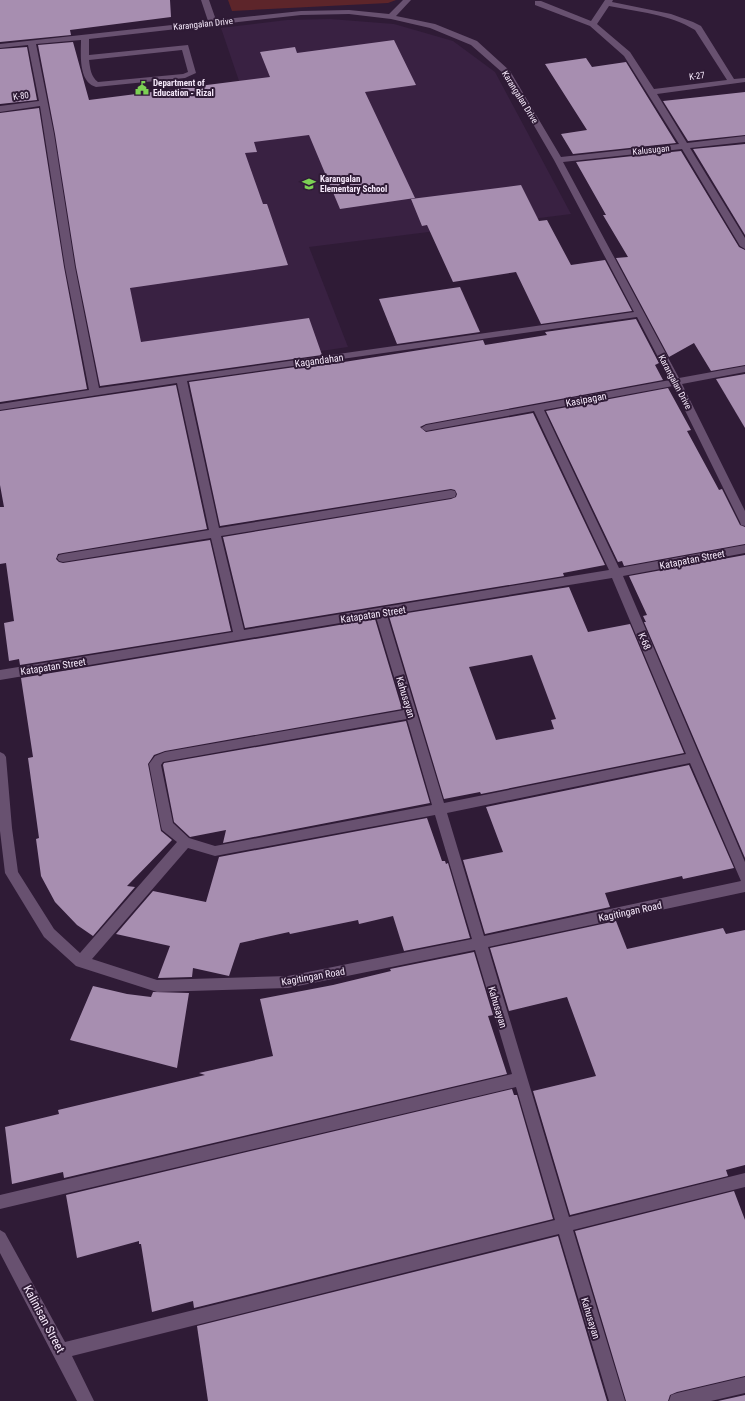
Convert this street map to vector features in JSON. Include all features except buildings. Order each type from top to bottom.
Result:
[{"type":"street","points":[[205,0],[213,23]]},
{"type":"street","points":[[391,17],[406,0]]},
{"type":"street","points":[[593,24],[608,2],[681,19],[693,24],[698,28],[732,82]]},
{"type":"street","points":[[538,3],[593,24],[626,54],[652,92],[745,246]]},
{"type":"street","name":"Karangalan Drive","points":[[0,46],[85,37],[182,37],[213,23],[301,13],[349,12],[391,17],[432,26],[474,43],[507,73],[558,160],[676,381],[745,522]]},
{"type":"street","points":[[85,37],[85,58],[89,78],[96,85],[185,76],[192,73],[182,37],[85,58]]},
{"type":"street","points":[[32,43],[44,103],[70,267],[95,393]]},
{"type":"street","name":"K-27","points":[[652,92],[745,80]]},
{"type":"street","name":"K-80","points":[[0,109],[44,103]]},
{"type":"street","name":"Kalusugan","points":[[558,160],[745,139]]},
{"type":"street","name":"Kagandahan","points":[[0,407],[182,379],[639,314]]},
{"type":"street","name":"Kasipagan","points":[[426,428],[745,369]]},
{"type":"street","points":[[182,379],[215,534],[240,636]]},
{"type":"street","name":"K-68","points":[[538,408],[616,574],[745,877]]},
{"type":"street","points":[[63,558],[451,494]]},
{"type":"street","name":"Katapatan Street","points":[[0,675],[616,574],[745,549]]},
{"type":"street","name":"Kahusayan","points":[[380,613],[617,1401]]},
{"type":"street","points":[[411,714],[172,755],[159,759],[155,764],[167,826],[185,842],[215,851],[439,809],[694,757]]},
{"type":"street","name":"Kagitingan Road","points":[[0,757],[6,828],[12,873],[49,933],[81,962],[157,986],[288,982],[745,886]]},
{"type":"street","points":[[81,962],[185,842]]},
{"type":"street","points":[[0,1202],[520,1079]]},
{"type":"street","points":[[61,1351],[564,1227],[745,1180]]},
{"type":"street","name":"Kalinisan Street","points":[[0,1238],[61,1351],[86,1401]]},
{"type":"street","points":[[677,1401],[745,1385]]},
{"type":"shaded area","points":[[228,0],[396,0],[388,3],[232,11]]},
{"type":"shaded area","name":"Karangalan Elementary School","points":[[330,19],[394,24],[453,41],[495,72],[571,214],[309,247],[348,347],[99,384],[57,153],[255,128],[221,28],[287,20]]},
{"type":"place","name":"Department of Education - Rizal","points":[[142,88]]},
{"type":"place","name":"Karangalan Elementary School","points":[[309,184]]}]
